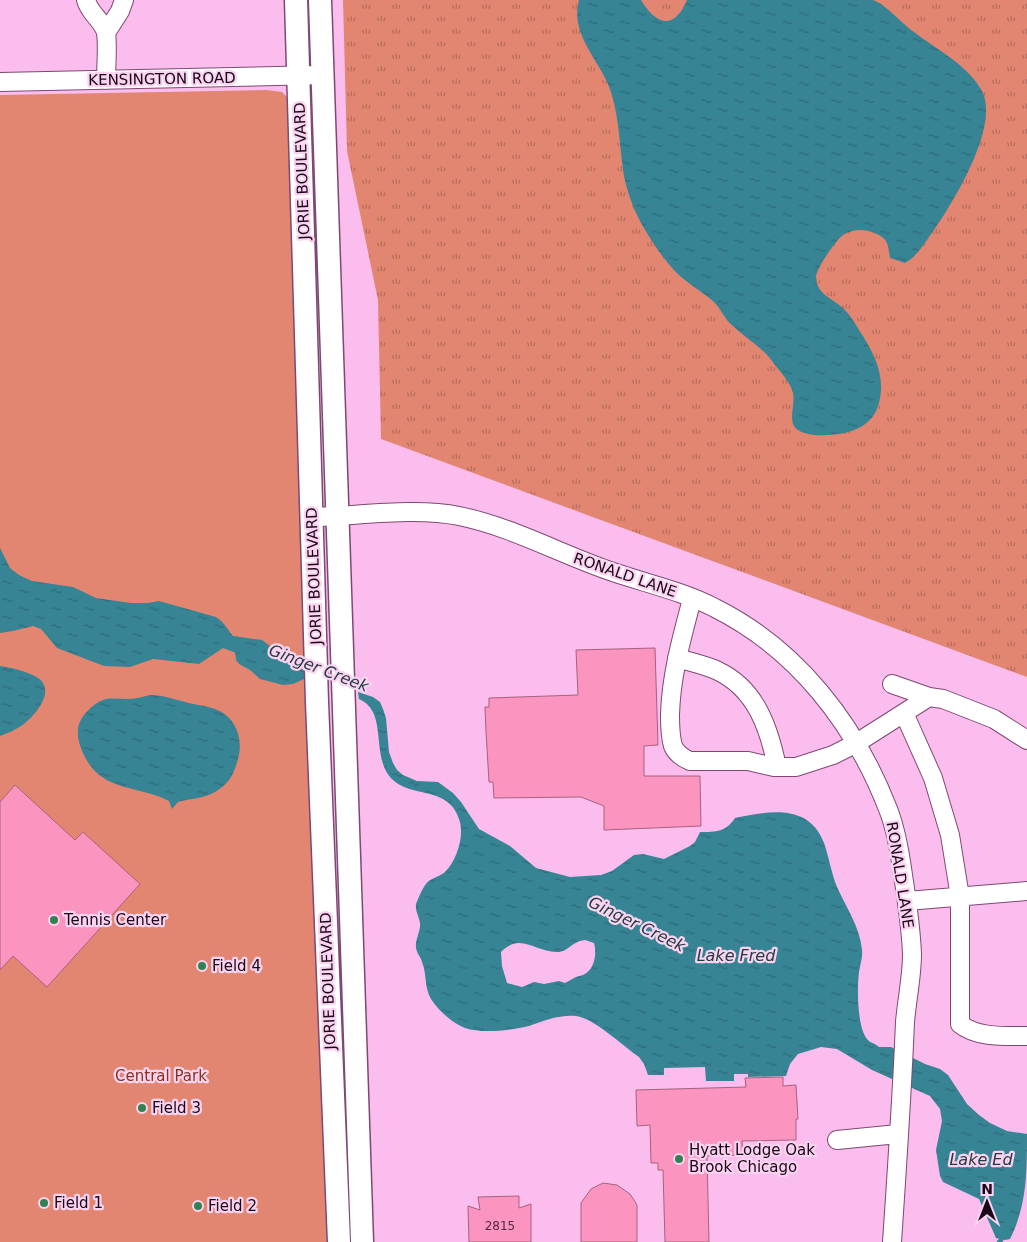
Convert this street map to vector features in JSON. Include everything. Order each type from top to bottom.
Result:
[{"type":"main road","name":"JORIE BOULEVARD","points":[[296,0],[317,702],[339,1242]]},
{"type":"main road","name":"JORIE BOULEVARD","points":[[320,0],[339,516],[362,1242]]},
{"type":"street","points":[[86,0],[91,12],[101,22],[106,33],[106,80]]},
{"type":"street","points":[[106,33],[120,11],[124,0]]},
{"type":"street","name":"KENSINGTON ROAD","points":[[0,82],[323,76]]},
{"type":"street","name":"RONALD LANE","points":[[312,517],[412,513],[458,516],[503,528],[595,566],[713,607],[753,630],[788,658],[816,686],[840,717],[856,744],[890,812],[900,853],[907,901],[912,955],[898,1134],[892,1242]]},
{"type":"street","points":[[692,599],[670,692],[670,726],[674,748],[682,757],[690,761],[748,762],[777,767],[796,767],[833,755],[856,744],[929,696]]},
{"type":"street","points":[[677,658],[718,671],[742,686],[760,712],[771,739],[777,767]]},
{"type":"street","points":[[892,684],[944,699],[994,718],[1027,740]]},
{"type":"street","points":[[904,713],[933,778],[950,835],[960,897],[960,1024],[967,1030],[998,1036],[1027,1036]]},
{"type":"street","points":[[907,901],[1027,891]]},
{"type":"street","points":[[837,1140],[898,1134]]},
{"type":"green space","points":[[343,0],[1027,0],[1027,677],[381,439],[378,300],[347,151]]},
{"type":"green space","name":"Central Park","points":[[266,90],[282,92],[289,99],[327,1242],[0,1242],[0,95]]},
{"type":"water","points":[[579,0],[641,0],[653,15],[665,21],[676,17],[687,0],[872,0],[888,9],[910,29],[961,66],[982,91],[986,106],[985,123],[980,143],[963,183],[918,253],[905,263],[890,258],[888,245],[881,236],[869,231],[854,231],[843,235],[836,243],[826,255],[817,274],[816,278],[819,289],[840,305],[850,316],[874,356],[880,374],[881,393],[876,411],[872,418],[859,428],[844,433],[814,435],[803,433],[795,428],[792,420],[793,393],[784,376],[763,351],[730,324],[714,302],[674,271],[656,247],[641,222],[628,193],[612,94],[581,34],[577,12]]},
{"type":"water","points":[[0,548],[10,568],[32,581],[73,587],[96,598],[131,603],[159,601],[216,617],[233,636],[262,640],[304,671],[304,679],[293,684],[283,685],[260,679],[250,670],[239,664],[236,660],[235,651],[232,647],[226,646],[199,664],[153,659],[130,667],[104,666],[57,648],[41,629],[33,626],[0,633]]},
{"type":"water","points":[[0,666],[19,670],[38,678],[43,683],[45,690],[42,704],[32,717],[19,727],[0,736]]},
{"type":"water","name":"Lake Fred","points":[[358,692],[373,697],[380,702],[386,718],[389,752],[397,770],[417,781],[438,782],[453,793],[461,802],[479,829],[510,846],[536,868],[570,877],[601,875],[612,871],[634,855],[643,854],[664,859],[690,846],[695,842],[700,832],[724,829],[735,818],[774,812],[798,816],[808,821],[817,830],[824,843],[837,887],[859,933],[862,953],[858,979],[858,997],[861,1026],[867,1039],[879,1047],[891,1047],[925,1064],[940,1069],[948,1075],[967,1104],[979,1115],[1007,1131],[1027,1134],[1023,1201],[1010,1239],[996,1238],[979,1199],[943,1182],[940,1176],[936,1150],[942,1121],[940,1109],[930,1096],[872,1070],[837,1049],[821,1047],[798,1054],[790,1064],[786,1076],[748,1077],[748,1074],[734,1074],[734,1081],[706,1081],[705,1067],[664,1068],[664,1075],[648,1075],[639,1057],[600,1027],[576,1016],[558,1017],[514,1029],[488,1031],[465,1028],[441,1012],[429,994],[424,967],[417,950],[416,941],[420,926],[416,904],[428,882],[445,872],[453,861],[459,847],[461,825],[453,807],[445,800],[435,795],[412,790],[392,779],[385,769],[382,760],[376,720],[367,704],[359,699]],"holes":[[[585,940],[594,943],[593,965],[583,975],[565,983],[559,981],[544,984],[534,982],[522,987],[507,983],[502,966],[501,952],[508,946],[521,943],[549,951],[561,952],[580,941]]]},
{"type":"water","points":[[151,695],[164,696],[211,708],[222,712],[233,722],[239,736],[240,751],[233,774],[220,789],[206,796],[178,802],[172,809],[169,801],[114,783],[98,774],[90,765],[83,753],[78,735],[79,724],[88,711],[97,703],[106,699],[132,699]]},
{"type":"building","points":[[655,648],[658,745],[644,746],[644,776],[700,776],[701,826],[604,830],[604,806],[581,797],[494,798],[493,782],[489,782],[486,731],[485,707],[489,707],[489,698],[578,695],[576,650]]},
{"type":"building","name":"Tennis Center","points":[[15,785],[75,840],[83,832],[140,884],[47,987],[13,956],[0,970],[0,802]]},
{"type":"building","name":"Hyatt Lodge Oak Brook Chicago","points":[[783,1077],[783,1086],[796,1085],[798,1119],[796,1119],[796,1140],[742,1141],[743,1155],[707,1156],[709,1242],[665,1242],[663,1170],[658,1170],[658,1163],[651,1163],[650,1125],[637,1126],[636,1090],[746,1087],[745,1078]]},
{"type":"building","points":[[603,1183],[617,1185],[630,1194],[637,1205],[637,1242],[581,1242],[581,1203],[591,1189]]},
{"type":"building","points":[[519,1196],[519,1208],[531,1204],[531,1242],[469,1242],[468,1206],[480,1210],[478,1197]]},
{"type":"waterway","name":"Ginger Creek","points":[[221,645],[237,651]]},
{"type":"place","name":"Tennis Center","points":[[54,920]]},
{"type":"place","name":"Field 4","points":[[202,966]]},
{"type":"place","name":"Field 3","points":[[142,1108]]},
{"type":"place","name":"Hyatt Lodge Oak Brook Chicago","points":[[679,1159]]},
{"type":"place","name":"Field 1","points":[[44,1203]]},
{"type":"place","name":"Field 2","points":[[198,1206]]},
{"type":"water label","name":"Lake Ed","points":[[981,1159]]}]
